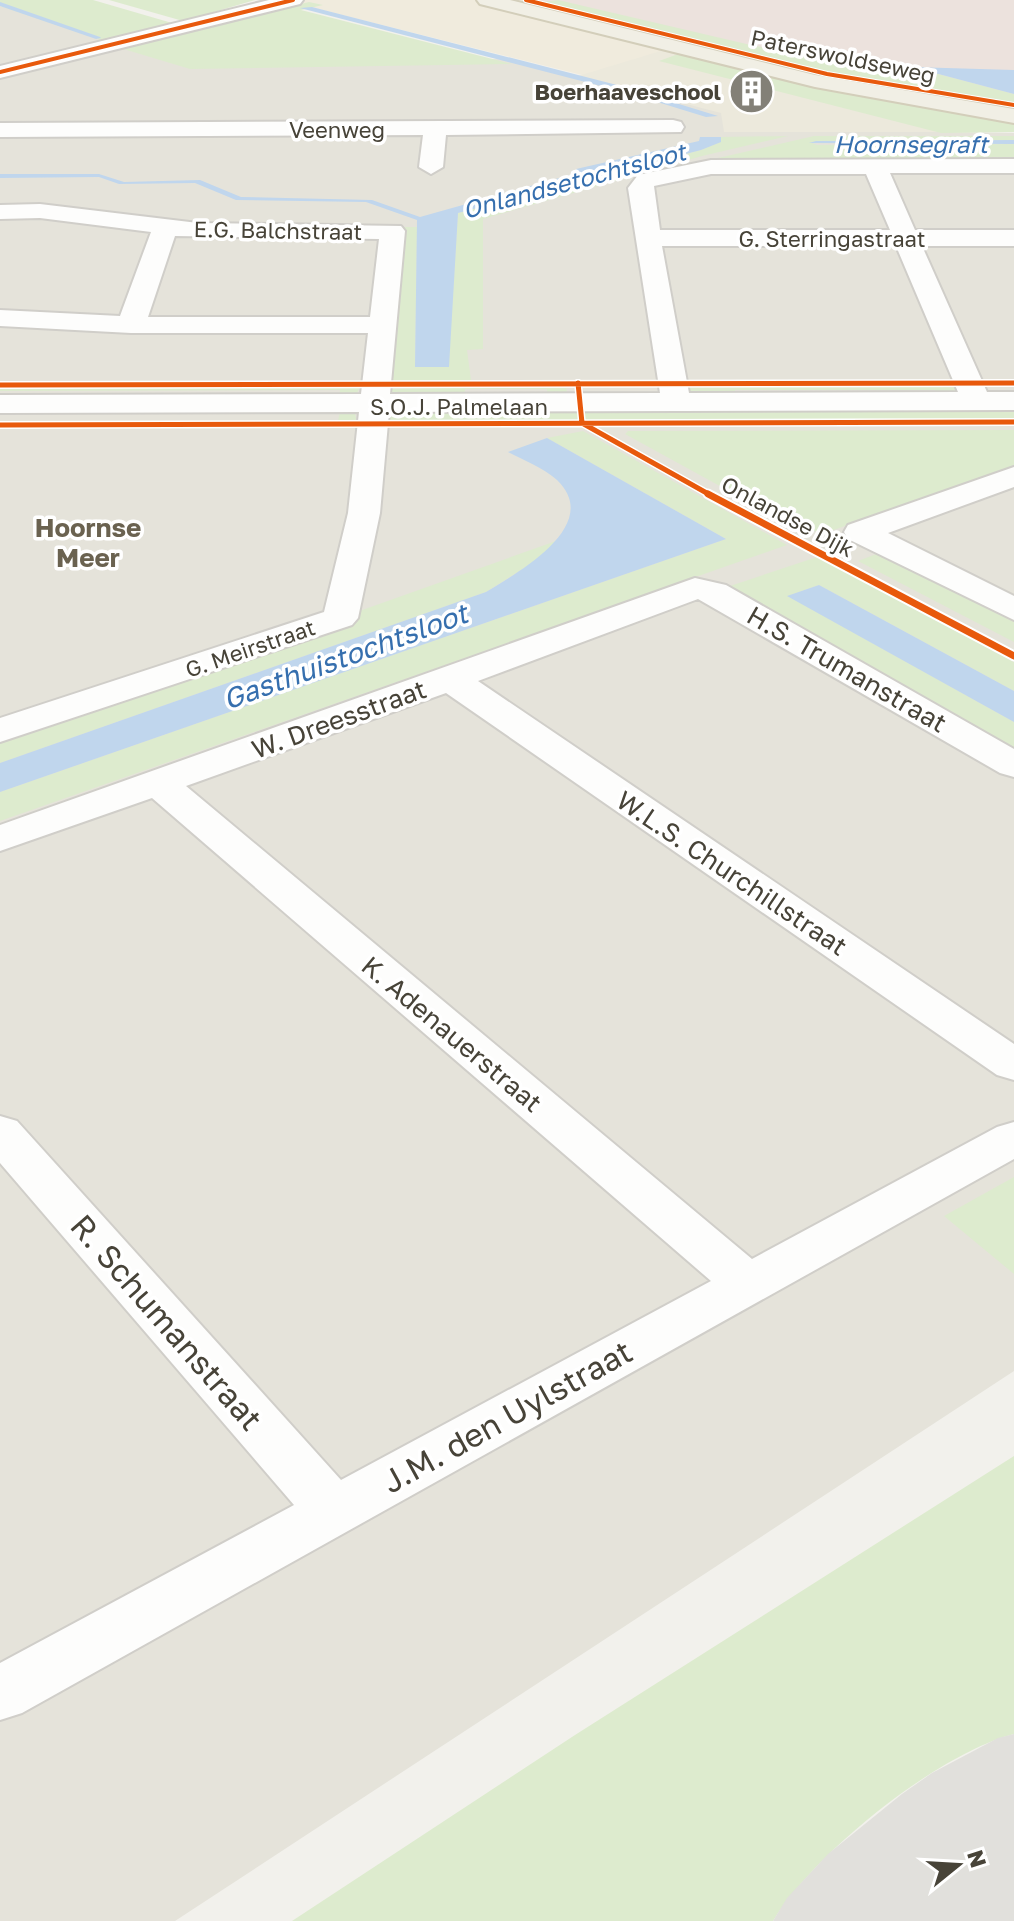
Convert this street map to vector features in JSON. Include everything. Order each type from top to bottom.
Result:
[{"type":"main road","name":"Paterswoldseweg","points":[[487,0],[812,82],[927,104],[1014,113]]},
{"type":"main road","name":"Paterswoldseweg","points":[[509,0],[825,78],[1014,113]]},
{"type":"street","points":[[0,72],[293,0]]},
{"type":"street","name":"Veenweg","points":[[0,130],[673,127]]},
{"type":"street","points":[[431,167],[435,128]]},
{"type":"street","points":[[676,403],[640,188],[646,180],[696,168],[1014,166]]},
{"type":"street","points":[[875,167],[976,401]]},
{"type":"street","name":"E.G. Balchstraat","points":[[0,212],[40,211],[198,231],[392,231],[373,404]]},
{"type":"street","name":"E.G. Balchstraat","points":[[131,325],[165,227]]},
{"type":"street","name":"G. Sterringastraat","points":[[650,238],[1014,238]]},
{"type":"street","points":[[0,318],[131,325],[383,325]]},
{"type":"street","name":"S.O.J. Palmelaan","points":[[0,404],[1014,401]]},
{"type":"street","name":"G. Meirstraat","points":[[0,731],[340,618],[364,513],[373,404]]},
{"type":"street","points":[[1014,476],[860,532],[1014,610]]},
{"type":"street","name":"H.S. Trumanstraat","points":[[678,595],[695,588],[714,592],[1014,765]]},
{"type":"street","name":"W. Dreesstraat","points":[[0,839],[678,595]]},
{"type":"street","name":"W.L.S. Churchillstraat","points":[[450,679],[1014,1065]]},
{"type":"street","name":"K. Adenauerstraat","points":[[158,783],[748,1284]]},
{"type":"street","name":"R. Schumanstraat","points":[[0,1132],[334,1511]]},
{"type":"street","name":"J.M. den Uylstraat","points":[[0,1694],[1014,1138]]},
{"type":"shaded area","points":[[282,0],[1014,0],[1014,127],[774,123]]},
{"type":"shaded area","points":[[526,0],[1014,0],[1014,105],[903,90],[827,74]]},
{"type":"shaded area","points":[[0,6],[194,63],[503,59],[803,130],[1014,133],[1014,1371],[175,1921],[0,1921]]},
{"type":"shaded area","points":[[664,50],[1014,132],[724,132],[721,113],[578,76]]},
{"type":"shaded area","points":[[1014,1734],[1014,1921],[773,1921],[787,1898],[828,1854],[902,1794],[932,1773],[998,1738]]},
{"type":"green space","points":[[0,0],[93,0],[172,23],[101,40],[0,6]]},
{"type":"green space","points":[[109,0],[255,0],[183,21]]},
{"type":"green space","points":[[558,0],[755,46],[912,67],[1014,94],[1014,103],[821,71],[542,2]]},
{"type":"green space","points":[[309,2],[323,5],[301,10],[512,64],[190,69],[120,48]]},
{"type":"green space","points":[[681,53],[842,92],[1014,119],[1014,132],[941,133],[659,61]]},
{"type":"green space","points":[[788,136],[702,156],[483,219],[483,349],[467,350],[471,380],[386,380],[398,227],[417,227],[415,366],[448,367],[458,213],[701,150],[720,142],[721,137]]},
{"type":"green space","points":[[814,136],[1014,136],[1014,140],[810,142],[817,145],[1014,144],[1014,158],[899,158],[900,163],[850,163],[847,159],[718,158]]},
{"type":"green space","points":[[566,386],[568,399],[548,399],[547,389],[465,389],[464,399],[393,395],[385,389]]},
{"type":"green space","points":[[957,386],[958,392],[939,398],[935,390],[735,390],[737,399],[688,395],[680,387]]},
{"type":"green space","points":[[360,387],[356,395],[339,399],[340,390],[0,391],[0,388]]},
{"type":"green space","points":[[1014,410],[1014,421],[379,421],[380,413]]},
{"type":"green space","points":[[340,412],[355,414],[357,423],[0,424],[0,421],[338,421]]},
{"type":"green space","points":[[1014,430],[1014,466],[828,532],[800,530],[625,434],[628,431]]},
{"type":"green space","points":[[583,431],[787,545],[0,821],[0,792],[726,539],[547,438]]},
{"type":"green space","points":[[556,541],[537,560],[486,592],[0,763],[0,739]]},
{"type":"green space","points":[[879,553],[1014,622],[1014,642],[858,561]]},
{"type":"green space","points":[[817,557],[1014,662],[1014,691],[819,585],[788,596],[1014,722],[1014,756],[721,589]]},
{"type":"green space","points":[[1014,1177],[1014,1274],[944,1216]]},
{"type":"green space","points":[[1014,1456],[1014,1734],[950,1762],[880,1810],[817,1866],[773,1921],[292,1921],[575,1735]]},
{"type":"water","points":[[312,7],[617,85],[718,116],[706,117],[628,93],[300,8]]},
{"type":"water","points":[[912,67],[1014,70],[1014,94]]},
{"type":"water","name":"Onlandsetochtsloot","points":[[700,137],[721,137],[721,142],[701,150],[458,213],[449,367],[415,367],[417,220],[366,202],[236,200],[195,183],[119,184],[99,177],[0,178],[0,174],[99,174],[124,182],[200,180],[241,197],[372,200],[420,217],[577,173],[576,169],[699,141]]},
{"type":"water","name":"Hoornsegraft","points":[[1014,140],[1014,144],[809,143],[816,141]]},
{"type":"water","name":"Gasthuistochtsloot","points":[[547,438],[726,539],[0,792],[0,763],[486,592],[517,573],[551,546],[570,514],[569,497],[557,480],[508,452]]},
{"type":"water","points":[[819,585],[1014,691],[1014,722],[787,596]]},
{"type":"waterway","points":[[0,4],[98,38]]},
{"type":"cycle path","points":[[0,72],[293,0]]},
{"type":"cycle path","points":[[526,0],[827,74],[1014,105]]},
{"type":"cycle path","name":"Onlandse Dijk","points":[[578,383],[582,423],[602,437],[1014,656]]},
{"type":"cycle path","points":[[0,385],[1014,383]]},
{"type":"cycle path","points":[[0,425],[1014,422]]},
{"type":"place","name":"Boerhaaveschool","points":[[752,91]]},
{"type":"district","name":"Hoornse Meer","points":[[88,542]]}]
